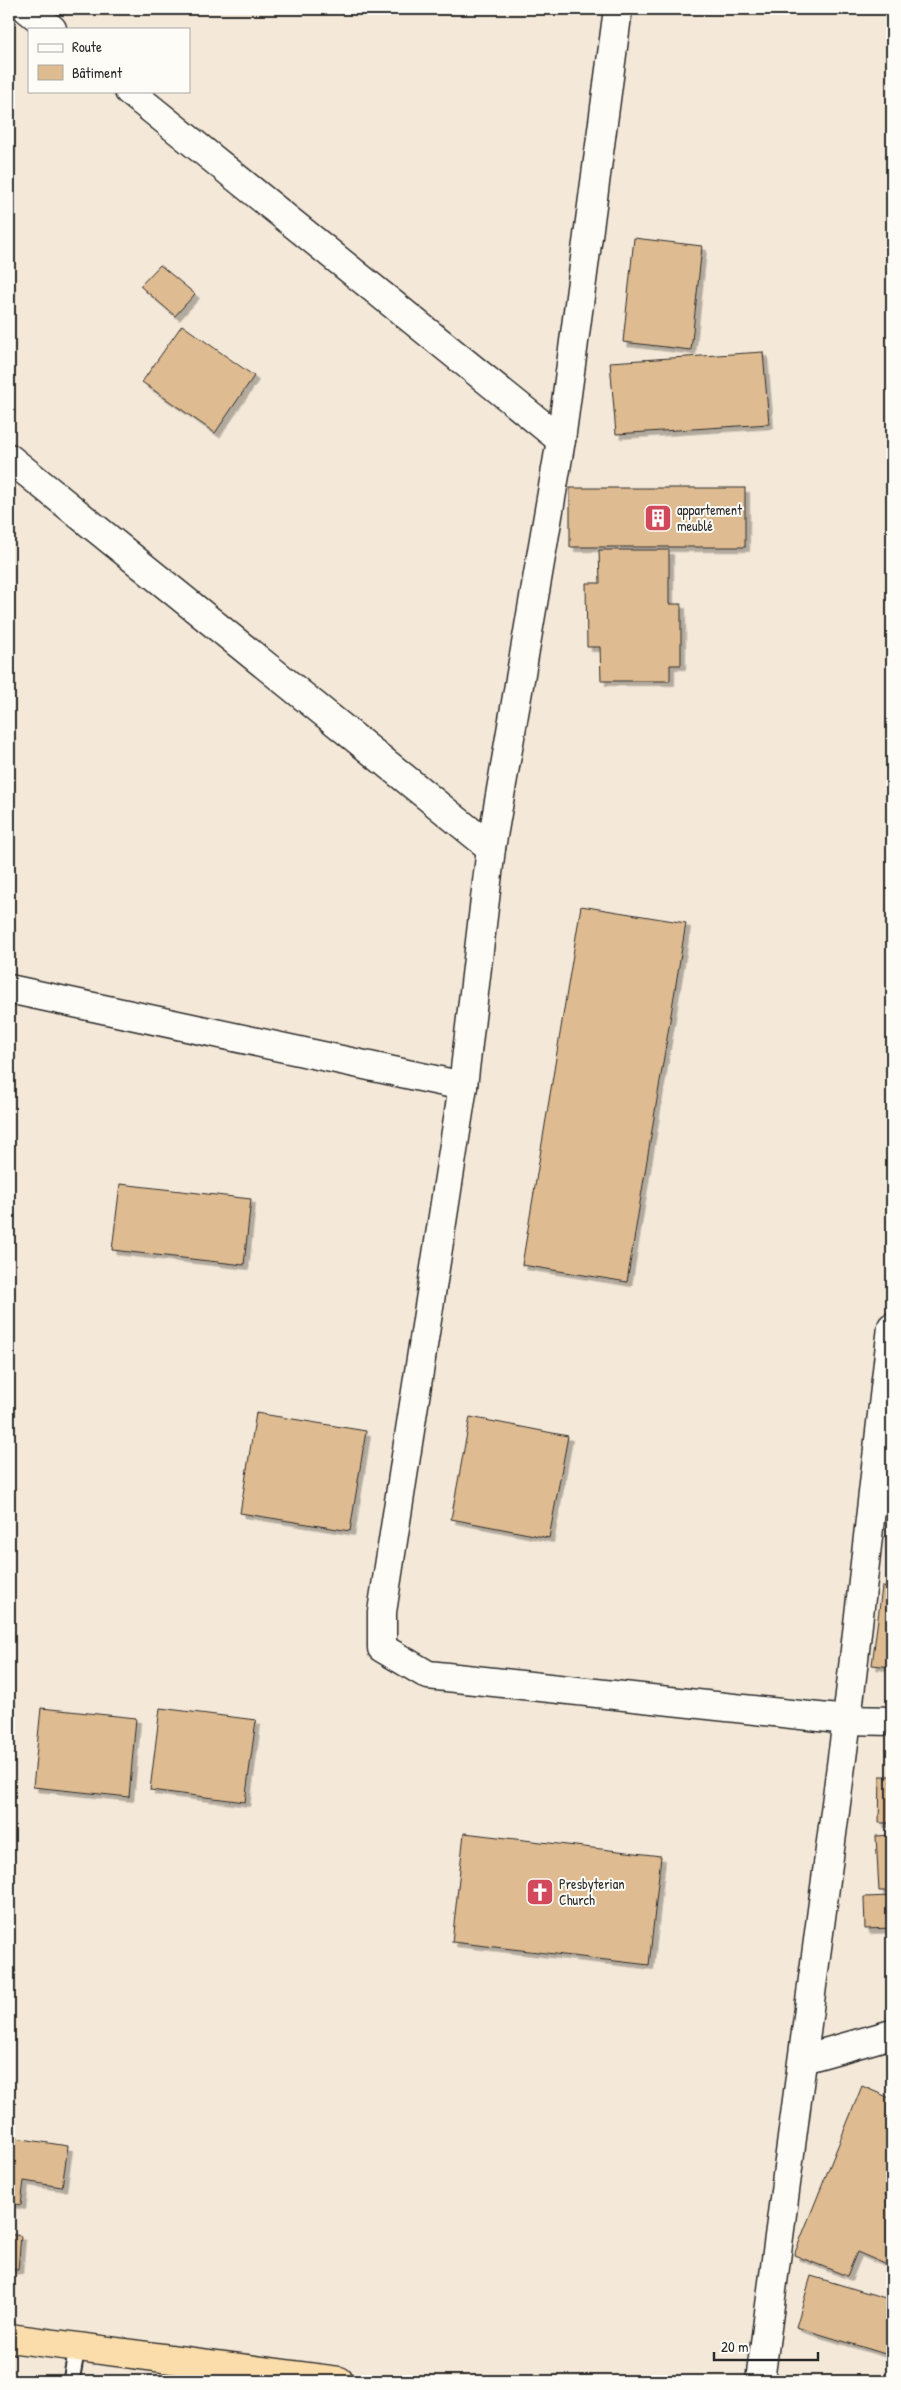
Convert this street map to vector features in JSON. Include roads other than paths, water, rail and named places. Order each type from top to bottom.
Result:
[{"type":"highway","points":[[9,2338],[339,2381]]},
{"type":"street","points":[[27,9],[51,28]]},
{"type":"street","points":[[618,9],[561,440],[491,848],[463,1086],[382,1612],[382,1648],[428,1675],[847,1720],[892,1721]]},
{"type":"street","points":[[130,92],[561,440]]},
{"type":"street","points":[[9,458],[491,848]]},
{"type":"street","points":[[9,989],[463,1086]]},
{"type":"street","points":[[760,2381],[847,1720],[892,1327]]},
{"type":"street","points":[[803,2059],[892,2034]]},
{"type":"lane","points":[[71,2381],[77,2348]]},
{"type":"place","name":"appartement meublé","points":[[658,518]]},
{"type":"place","name":"Presbyterian Church","points":[[540,1892]]}]
